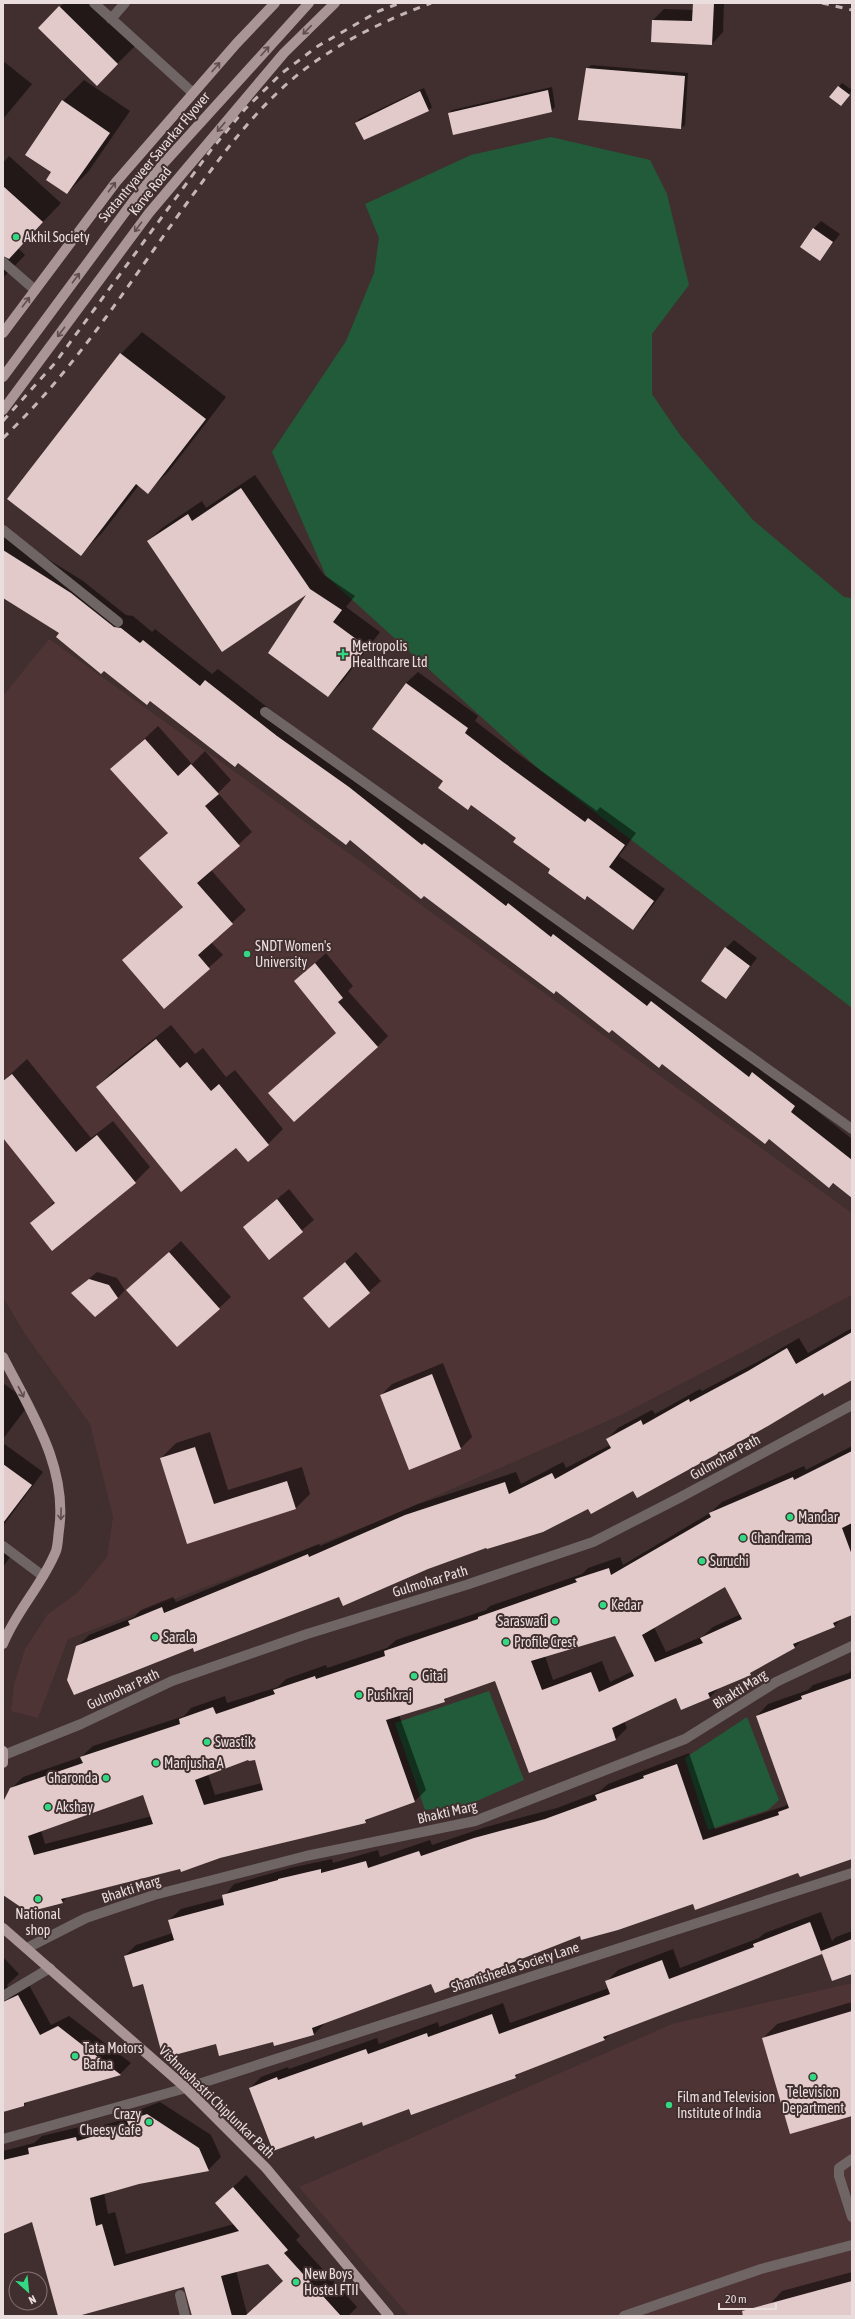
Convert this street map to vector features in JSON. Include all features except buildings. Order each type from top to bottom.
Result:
[{"type":"main road","points":[[3,333],[116,182],[193,93],[275,3]]},
{"type":"main road","name":"Svatantryaveer Savarkar Flyover","points":[[3,376],[134,200],[164,163],[309,3]]},
{"type":"main road","name":"Karve Road","points":[[3,410],[149,213],[284,53],[335,3]]},
{"type":"main road","points":[[3,1357],[48,1446],[61,1491],[61,1520],[56,1550],[43,1576],[8,1630],[3,1644]]},
{"type":"main road","name":"Vishnushastri Chiplunkar Path","points":[[3,1928],[186,2088],[266,2168],[389,2316]]},
{"type":"street","points":[[94,3],[193,93]]},
{"type":"street","points":[[111,19],[125,3]]},
{"type":"street","points":[[3,262],[35,290]]},
{"type":"street","points":[[3,530],[118,622]]},
{"type":"street","points":[[265,712],[852,1129]]},
{"type":"street","name":"Gulmohar Path","points":[[3,1756],[81,1724],[172,1681],[307,1634],[466,1585],[592,1542],[679,1498],[852,1404]]},
{"type":"street","points":[[3,1546],[43,1576]]},
{"type":"street","name":"Bhakti Marg","points":[[27,1948],[86,1918],[154,1895],[306,1856],[475,1821],[685,1739],[776,1682],[852,1646]]},
{"type":"street","name":"Shantisheela Society Lane","points":[[3,2139],[186,2088],[852,1873]]},
{"type":"street","points":[[3,1996],[50,1968]]},
{"type":"street","points":[[852,2159],[839,2168],[839,2176],[852,2218]]},
{"type":"street","points":[[624,2316],[761,2269],[852,2245]]},
{"type":"street","points":[[180,2295],[185,2316]]},
{"type":"shaded area","name":"SNDT Women's University","points":[[49,639],[852,1213],[852,1295],[621,1415],[372,1524],[68,1639],[38,1718],[11,1711],[14,1685],[25,1649],[47,1615],[77,1593],[107,1557],[113,1517],[90,1424],[25,1334],[3,1297],[3,696]]},
{"type":"shaded area","name":"Film and Television Institute of India","points":[[852,1983],[852,2316],[409,2316],[299,2187],[672,2024]]},
{"type":"green space","points":[[551,137],[650,160],[667,194],[689,285],[652,334],[652,394],[680,435],[753,520],[844,597],[852,598],[852,1008],[542,772],[326,576],[272,452],[346,341],[374,273],[379,238],[365,204],[471,155]]},
{"type":"green space","points":[[489,1691],[524,1780],[468,1805],[425,1810],[395,1723]]},
{"type":"green space","points":[[747,1717],[779,1800],[768,1810],[708,1830],[685,1758]]},
{"type":"railway","points":[[3,421],[55,363],[211,150],[245,109],[282,73],[318,46],[379,11],[400,3]]},
{"type":"railway","points":[[3,438],[29,412],[78,355],[217,162],[249,122],[266,104],[304,70],[338,47],[376,26],[431,3]]},
{"type":"railway","points":[[822,3],[852,10]]},
{"type":"place","name":"Akhil Society","points":[[16,237]]},
{"type":"place","name":"Metropolis Healthcare Ltd","points":[[343,654]]},
{"type":"place","name":"SNDT Women's University","points":[[247,954]]},
{"type":"place","name":"Mandar","points":[[790,1517]]},
{"type":"place","name":"Chandrama","points":[[743,1538]]},
{"type":"place","name":"Suruchi","points":[[702,1561]]},
{"type":"place","name":"Kedar","points":[[603,1605]]},
{"type":"place","name":"Saraswati","points":[[555,1621]]},
{"type":"place","name":"Sarala","points":[[155,1637]]},
{"type":"place","name":"Profile Crest","points":[[506,1642]]},
{"type":"place","name":"Gitai","points":[[414,1676]]},
{"type":"place","name":"Pushkraj","points":[[359,1695]]},
{"type":"place","name":"Swastik","points":[[207,1742]]},
{"type":"place","name":"Manjusha A","points":[[156,1763]]},
{"type":"place","name":"Gharonda","points":[[106,1778]]},
{"type":"place","name":"Akshay","points":[[48,1807]]},
{"type":"place","name":"National shop","points":[[38,1899]]},
{"type":"place","name":"Tata Motors Bafna","points":[[75,2056]]},
{"type":"place","name":"Television Department","points":[[813,2077]]},
{"type":"place","name":"Film and Television Institute of India","points":[[669,2105]]},
{"type":"place","name":"Crazy Cheesy Cafe","points":[[149,2122]]},
{"type":"place","name":"New Boys Hostel FTII","points":[[296,2282]]}]
